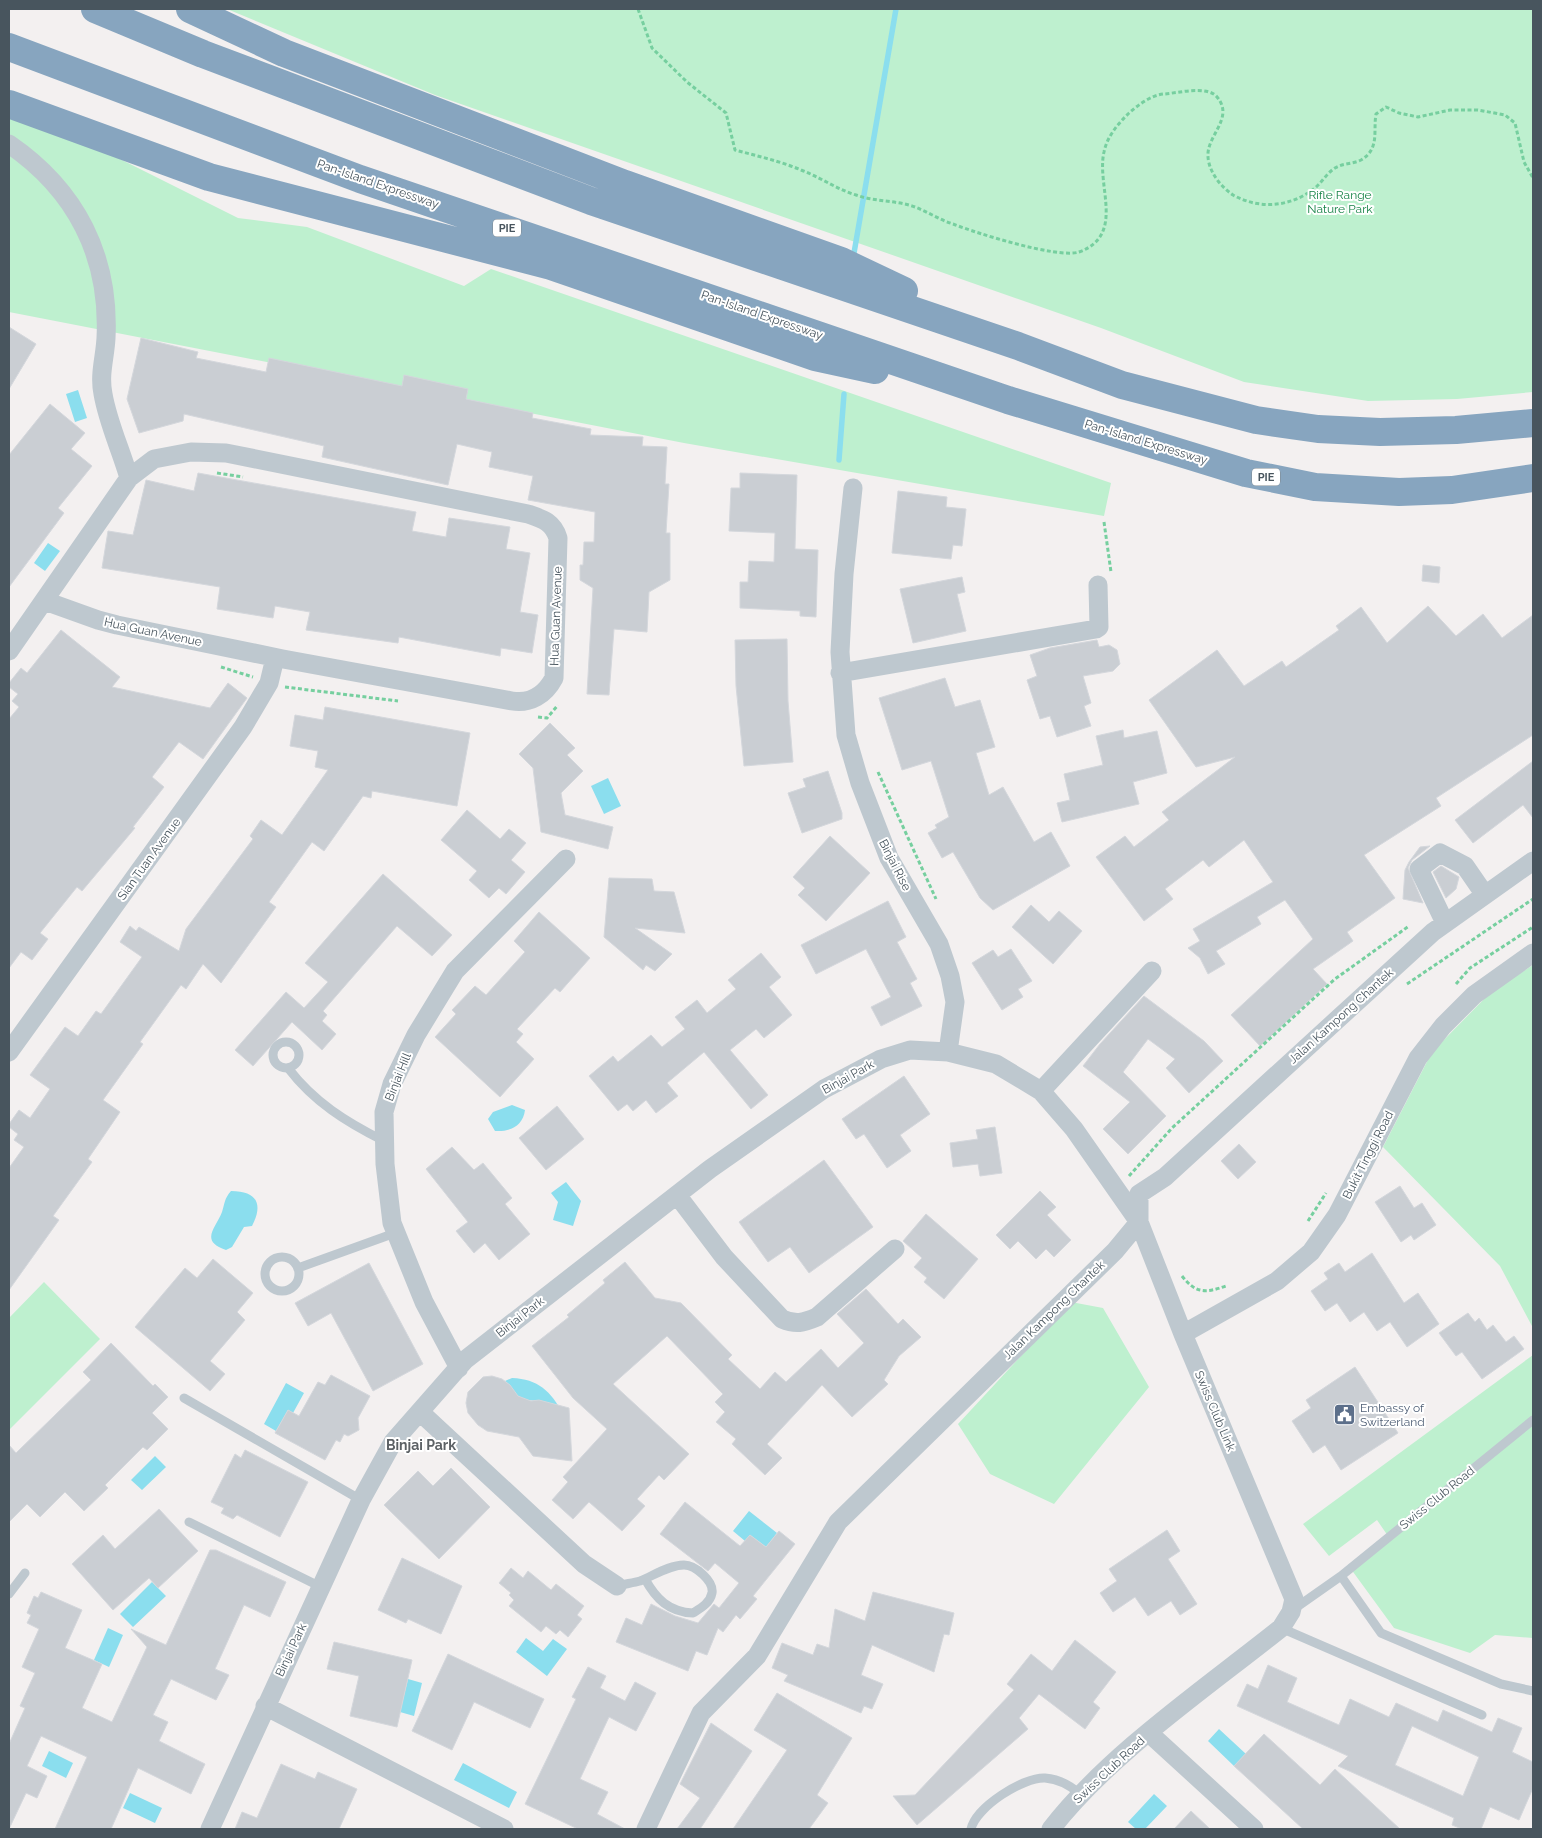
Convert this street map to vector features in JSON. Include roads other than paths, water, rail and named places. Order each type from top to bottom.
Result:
[{"type":"highway","points":[[95,9],[203,54],[592,201],[1018,346],[1122,385],[1265,421],[1318,429],[1380,432],[1456,430],[1533,423]]},
{"type":"highway","points":[[190,9],[284,53],[625,184],[841,261],[1018,346]]},
{"type":"highway","name":"Pan-Island Expressway","points":[[9,46],[360,178],[1008,400],[1246,473],[1315,487],[1365,491],[1452,490],[1533,478]]},
{"type":"highway","points":[[9,104],[209,177],[551,266],[815,357],[1008,400]]},
{"type":"street","points":[[9,144],[33,161],[57,185],[74,208],[96,254],[102,274],[106,338],[100,370],[103,396],[129,478]]},
{"type":"street","name":"Hua Guan Avenue","points":[[9,651],[129,478],[154,458],[191,452],[226,453],[528,514],[547,521],[555,527],[558,538],[554,678],[546,689],[527,702],[512,701],[275,658],[98,620],[45,600]]},
{"type":"street","name":"Binjai Rise","points":[[853,488],[844,574],[840,673],[846,735],[860,783],[889,858],[939,944],[950,976],[955,1002],[948,1052]]},
{"type":"street","points":[[840,673],[1096,629],[1099,626],[1105,581]]},
{"type":"street","name":"Sian Tuan Avenue","points":[[9,1052],[238,735],[269,683],[275,658]]},
{"type":"street","points":[[1445,923],[1419,869],[1440,853],[1465,866],[1485,895]]},
{"type":"street","name":"Binjai Hill","points":[[458,1368],[424,1302],[392,1223],[385,1164],[384,1112],[392,1084],[416,1035],[455,971],[566,859]]},
{"type":"street","name":"Jalan Kampong Chantek","points":[[646,1829],[701,1713],[757,1656],[838,1522],[1115,1250],[1139,1222],[1139,1194],[1165,1177],[1445,923],[1533,861]]},
{"type":"street","name":"Bukit Tinggi Road","points":[[1183,1334],[1277,1281],[1311,1252],[1337,1215],[1418,1058],[1443,1026],[1474,995],[1533,953]]},
{"type":"street","points":[[1041,1092],[1152,971]]},
{"type":"street","name":"Binjai Park","points":[[210,1829],[361,1500],[388,1448],[458,1368],[677,1194],[824,1089],[873,1063],[910,1050],[948,1052],[996,1064],[1041,1092],[1074,1129],[1139,1222]]},
{"type":"street","points":[[677,1194],[724,1257],[782,1319],[793,1323],[802,1324],[816,1317],[896,1249]]},
{"type":"street","name":"Swiss Club Link","points":[[1139,1222],[1293,1605]]},
{"type":"street","points":[[420,1412],[584,1564],[617,1586]]},
{"type":"street","name":"Swiss Club Road","points":[[1051,1829],[1080,1794],[1149,1733],[1282,1628],[1293,1605]]},
{"type":"street","points":[[266,1706],[504,1829]]},
{"type":"street","name":"Swiss Club Road","points":[[1149,1733],[1254,1829]]},
{"type":"lane","points":[[288,1068],[303,1088],[324,1106],[356,1127],[385,1141]]},
{"type":"lane","points":[[298,1268],[395,1233]]},
{"type":"lane","points":[[184,1398],[361,1500]]},
{"type":"lane","name":"Swiss Club Road","points":[[1293,1605],[1342,1576],[1533,1420]]},
{"type":"lane","points":[[188,1522],[321,1586]]},
{"type":"lane","points":[[617,1586],[645,1579],[685,1565],[693,1568],[706,1579],[711,1587],[712,1594],[708,1602],[693,1613],[678,1611],[658,1599],[645,1579]]},
{"type":"lane","points":[[9,1594],[25,1573]]},
{"type":"lane","points":[[1342,1576],[1381,1633],[1501,1684],[1533,1691]]},
{"type":"lane","points":[[1282,1628],[1482,1715]]},
{"type":"lane","points":[[971,1829],[986,1807],[1021,1784],[1044,1778],[1059,1781],[1080,1794]]},
{"type":"water","points":[[78,390],[87,418],[75,422],[66,394]]},
{"type":"water","points":[[48,543],[60,551],[45,571],[34,563]]},
{"type":"water","points":[[608,778],[621,806],[604,814],[591,786]]},
{"type":"water","points":[[512,1105],[525,1110],[522,1120],[511,1129],[495,1131],[488,1119],[493,1112]]},
{"type":"water","points":[[566,1182],[581,1201],[573,1226],[553,1220],[558,1202],[551,1193]]},
{"type":"water","points":[[231,1191],[247,1193],[252,1196],[257,1205],[257,1211],[252,1226],[244,1227],[232,1247],[226,1250],[213,1243],[211,1238]]},
{"type":"water","points":[[512,1378],[529,1381],[543,1388],[554,1399],[563,1414],[550,1404],[524,1399],[516,1395],[505,1381]]},
{"type":"water","points":[[286,1383],[304,1393],[293,1413],[288,1410],[276,1431],[264,1424]]},
{"type":"water","points":[[155,1456],[166,1467],[142,1490],[131,1480]]},
{"type":"water","points":[[749,1511],[777,1533],[766,1547],[750,1535],[745,1541],[733,1531]]},
{"type":"water","points":[[152,1582],[166,1596],[133,1627],[120,1614]]},
{"type":"water","points":[[108,1628],[123,1635],[109,1667],[94,1660]]},
{"type":"water","points":[[526,1638],[543,1651],[553,1639],[567,1649],[547,1676],[516,1652]]},
{"type":"water","points":[[408,1679],[422,1683],[414,1716],[400,1712]]},
{"type":"water","points":[[1219,1729],[1246,1754],[1234,1766],[1208,1741]]},
{"type":"water","points":[[49,1751],[73,1763],[66,1778],[42,1766]]},
{"type":"water","points":[[463,1763],[517,1792],[509,1808],[454,1780]]},
{"type":"water","points":[[130,1793],[162,1808],[155,1823],[123,1808]]},
{"type":"water","points":[[1154,1794],[1167,1806],[1145,1829],[1136,1829],[1128,1822]]},
{"type":"waterway","points":[[854,253],[896,9]]},
{"type":"waterway","points":[[839,460],[844,394]]},
{"type":"place","name":"Embassy of Switzerland","points":[[1344,1415]]},
{"type":"district","name":"Binjai Park","points":[[421,1445]]},
{"type":"park label","name":"Rifle Range Nature Park","points":[[1340,202]]}]
